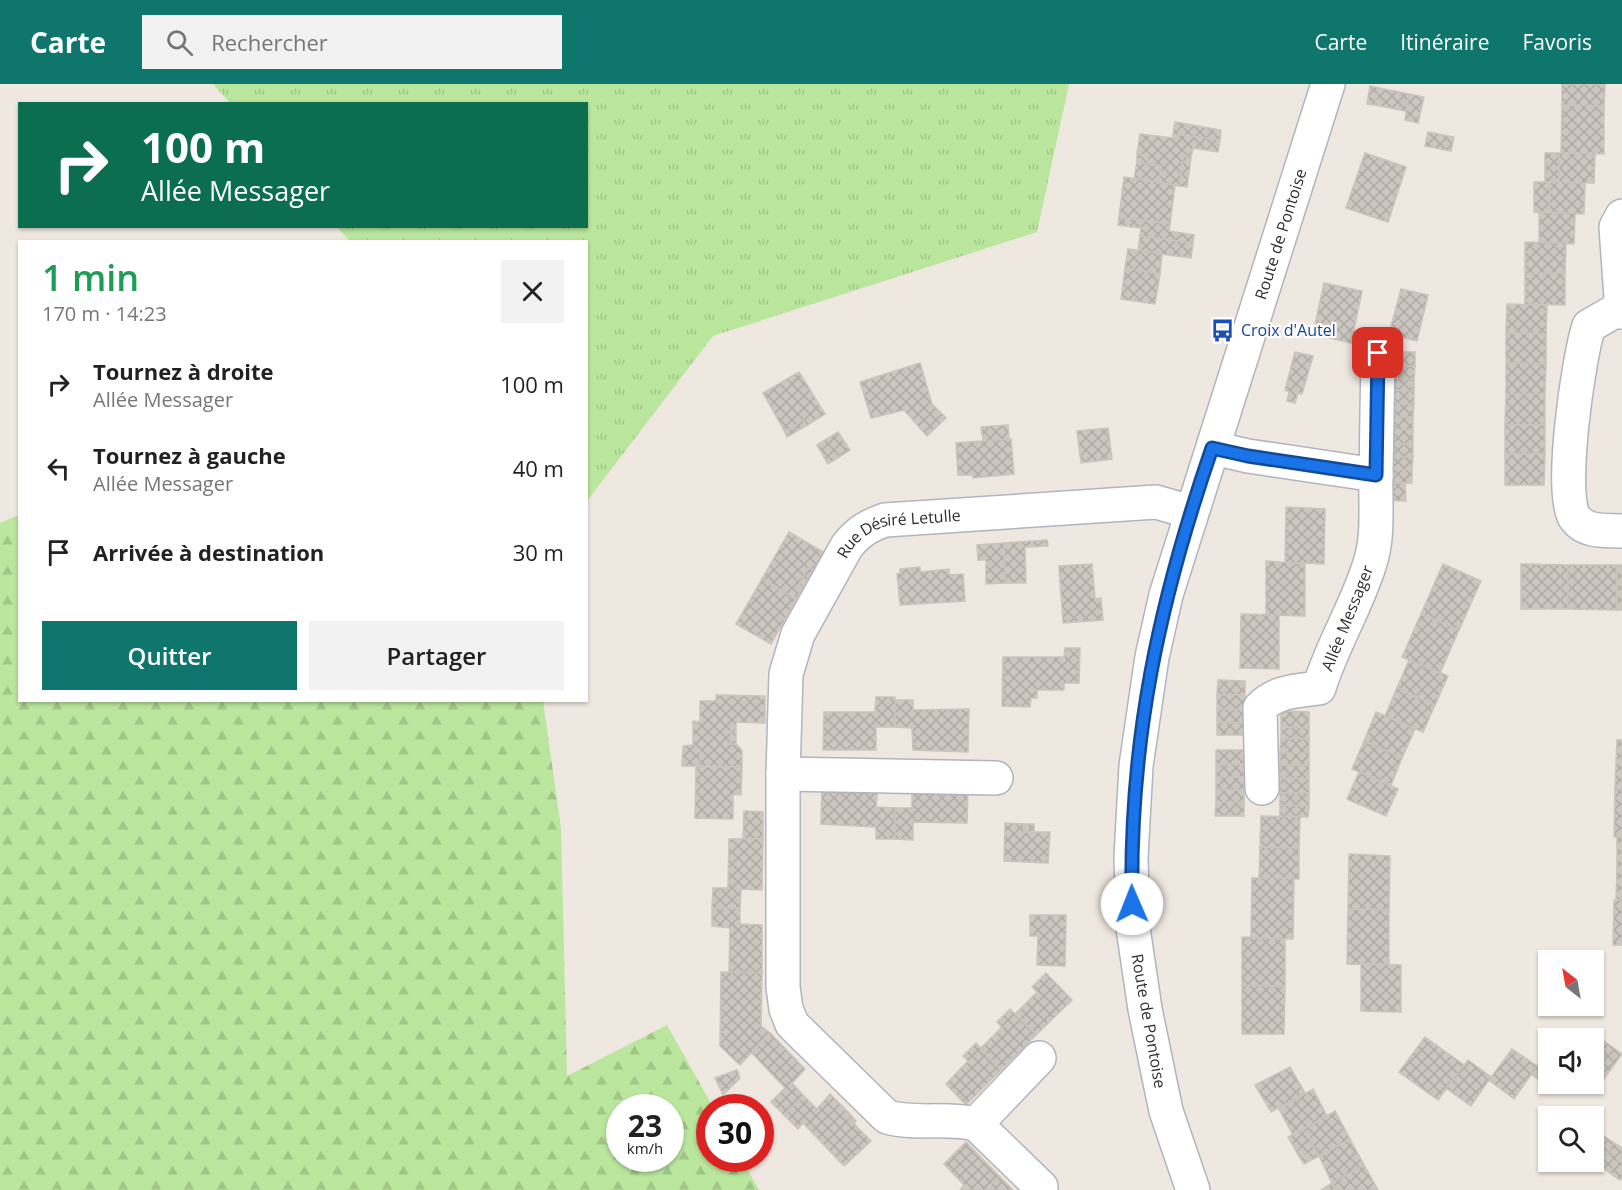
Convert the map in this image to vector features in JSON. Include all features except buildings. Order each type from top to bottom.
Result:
[{"type":"street","name":"Route de Pontoise","points":[[1193,1190],[1166,1112],[1145,1009],[1133,928],[1131,857],[1136,766],[1152,657],[1166,595],[1328,84]]},
{"type":"street","points":[[1622,216],[1616,227],[1621,310],[1589,326],[1582,346],[1573,415],[1569,490],[1573,516],[1583,526],[1590,529],[1622,531]]},
{"type":"street","name":"Allée Messager","points":[[1262,788],[1260,708],[1269,699],[1292,692],[1319,688],[1326,663],[1370,564],[1375,544],[1378,353]]},
{"type":"street","points":[[1212,448],[1248,456],[1376,475]]},
{"type":"street","name":"Rue Désiré Letulle","points":[[976,1124],[963,1121],[898,1120],[887,1117],[792,1024],[786,1009],[783,987],[783,774],[786,674],[789,657],[798,634],[847,546],[855,535],[885,520],[1155,502],[1191,512]]},
{"type":"street","points":[[783,774],[996,778]]},
{"type":"street","points":[[1039,1058],[976,1124],[989,1134],[1041,1187]]},
{"type":"green space","points":[[213,84],[1069,84],[1037,232],[713,336],[588,500],[588,240],[349,240],[338,228],[588,228],[588,102],[229,102]]},
{"type":"green space","points":[[18,515],[18,702],[543,702],[561,828],[567,1076],[667,1025],[706,1094],[696,1094],[696,1172],[749,1172],[759,1190],[0,1190],[0,523]]},
{"type":"place","name":"Croix d'Autel","points":[[1223,330]]},
{"type":"route","points":[[1132,904],[1131,857],[1136,766],[1152,657],[1166,595],[1212,448],[1248,456],[1376,475],[1378,353]]}]
